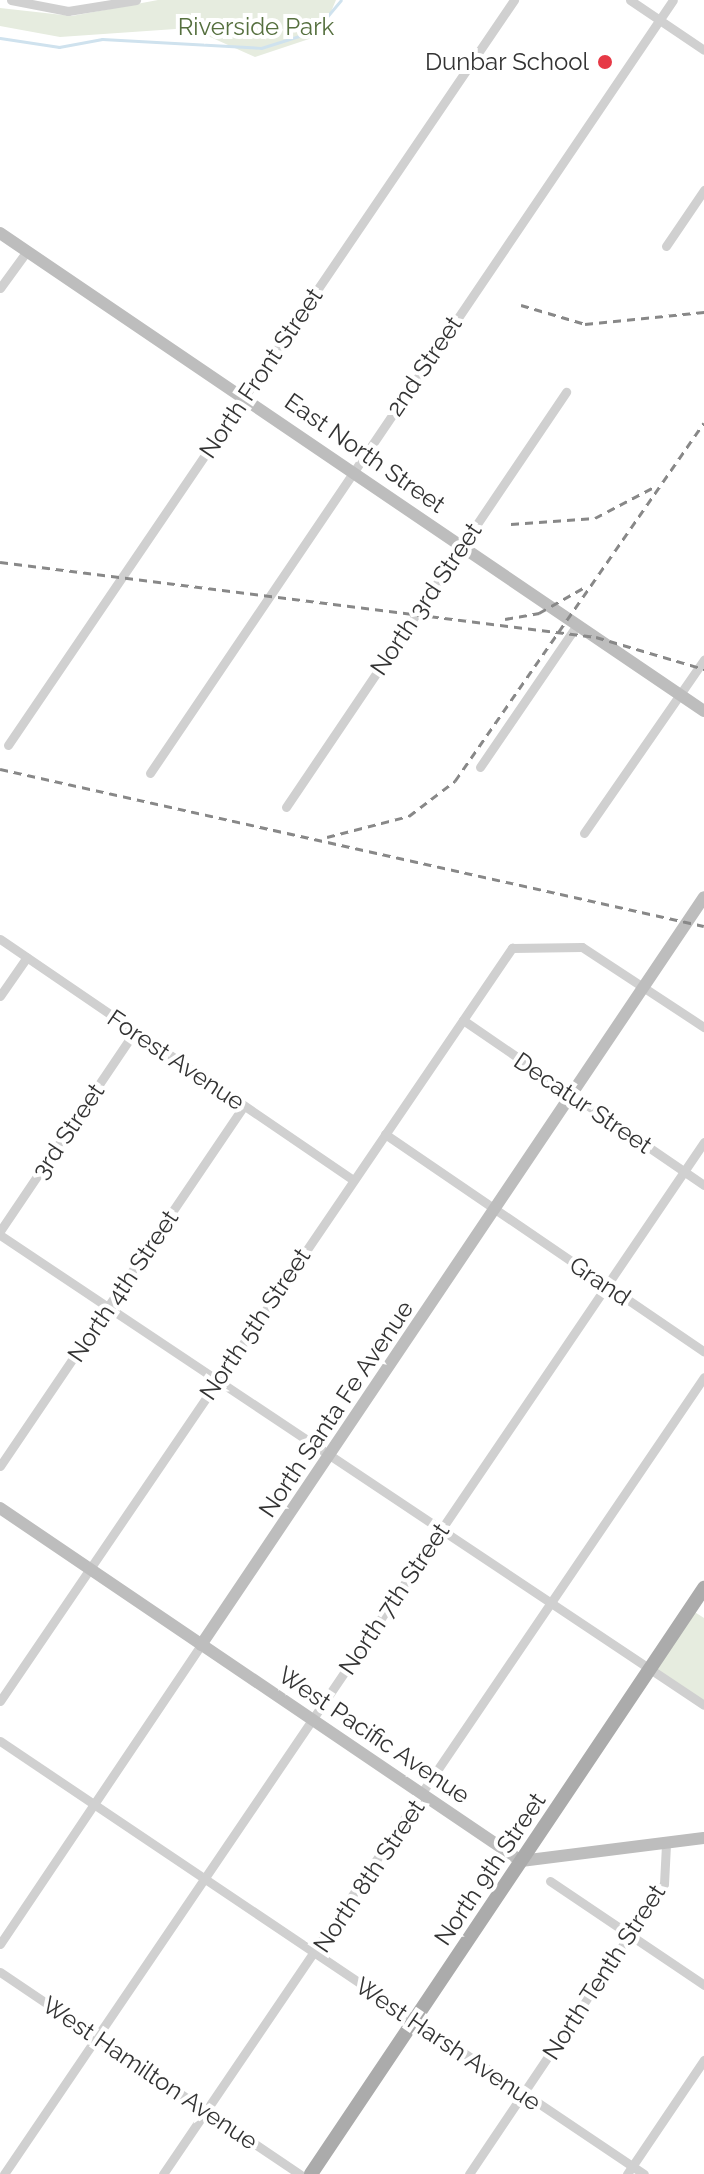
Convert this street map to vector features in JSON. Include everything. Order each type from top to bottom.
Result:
[{"type":"main road","name":"East North Street","points":[[0,233],[704,711]]},
{"type":"main road","name":"North Santa Fe Avenue","points":[[201,1645],[647,988],[704,897]]},
{"type":"main road","name":"West Pacific Avenue","points":[[0,1508],[521,1861]]},
{"type":"main road","name":"North 9th Street","points":[[311,2174],[704,1588]]},
{"type":"main road","points":[[521,1861],[704,1838]]},
{"type":"street","points":[[11,0],[68,11],[136,0]]},
{"type":"street","name":"North Front Street","points":[[8,745],[514,0]]},
{"type":"street","points":[[630,0],[704,50]]},
{"type":"street","name":"2nd Street","points":[[150,773],[673,0]]},
{"type":"street","points":[[666,246],[704,190]]},
{"type":"street","points":[[0,288],[27,251]]},
{"type":"street","name":"North 3rd Street","points":[[286,807],[566,392]]},
{"type":"street","points":[[480,767],[577,625]]},
{"type":"street","points":[[584,833],[704,660]]},
{"type":"street","name":"Forest Avenue","points":[[0,939],[353,1180]]},
{"type":"street","name":"North 5th Street","points":[[0,1701],[87,1568],[512,948],[582,947],[647,988]]},
{"type":"street","points":[[0,996],[27,957]]},
{"type":"street","points":[[647,988],[704,1027]]},
{"type":"street","name":"Decatur Street","points":[[463,1020],[704,1185]]},
{"type":"street","name":"3rd Street","points":[[0,1233],[135,1031]]},
{"type":"street","name":"North 4th Street","points":[[0,1466],[244,1106]]},
{"type":"street","name":"Grand","points":[[385,1134],[704,1352]]},
{"type":"street","name":"North 7th Street","points":[[4,2174],[704,1142]]},
{"type":"street","points":[[0,1233],[108,1309],[443,1527],[704,1705]]},
{"type":"street","name":"North 8th Street","points":[[163,2174],[316,1955],[704,1377]]},
{"type":"street","name":"North Santa Fe Avenue","points":[[0,1944],[201,1645]]},
{"type":"street","name":"West Harsh Avenue","points":[[0,1741],[524,2095],[629,2170],[644,2174]]},
{"type":"street","name":"North Tenth Street","points":[[469,2174],[664,1884],[666,1844]]},
{"type":"street","points":[[550,1881],[704,1985]]},
{"type":"street","name":"West Hamilton Avenue","points":[[0,1972],[300,2174]]},
{"type":"street","points":[[629,2170],[704,2060]]},
{"type":"green space","name":"Riverside Park","points":[[158,0],[336,0],[321,35],[255,57],[190,28],[60,37],[0,26],[0,8],[72,16]]},
{"type":"green space","points":[[690,1609],[704,1618],[704,1705],[650,1667]]},
{"type":"waterway","points":[[0,38],[59,47],[102,39],[261,48],[315,31],[341,0]]},
{"type":"railway","points":[[521,305],[585,324],[704,312]]},
{"type":"railway","points":[[327,837],[409,816],[455,781],[704,423]]},
{"type":"railway","points":[[511,524],[595,518],[654,487]]},
{"type":"railway","points":[[0,562],[596,637],[704,669]]},
{"type":"railway","points":[[505,619],[539,613],[585,587]]},
{"type":"railway","points":[[0,769],[704,926]]},
{"type":"place","name":"Dunbar School","points":[[605,62]]}]
